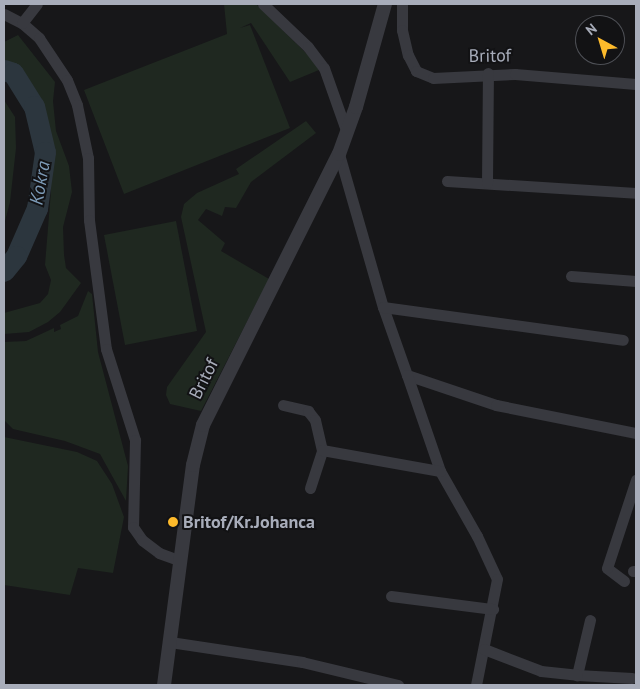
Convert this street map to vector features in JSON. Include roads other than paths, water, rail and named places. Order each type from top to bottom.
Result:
[{"type":"street","points":[[22,23],[37,4]]},
{"type":"street","points":[[263,4],[308,47],[324,68],[347,133]]},
{"type":"street","name":"Britof","points":[[164,685],[193,465],[203,425],[339,154],[385,4]]},
{"type":"street","name":"Britof","points":[[402,4],[402,30],[408,55],[416,71],[433,78],[488,73],[636,84]]},
{"type":"street","points":[[4,14],[22,23],[52,54],[77,105],[88,158],[89,220],[106,349],[135,440],[133,526],[142,540],[158,553],[181,561]]},
{"type":"street","points":[[487,183],[488,73]]},
{"type":"street","points":[[339,154],[383,307],[440,471],[497,580],[493,609],[476,685]]},
{"type":"street","points":[[447,181],[636,193]]},
{"type":"street","points":[[571,276],[636,282]]},
{"type":"street","points":[[383,307],[623,340]]},
{"type":"street","points":[[407,375],[496,405],[636,433]]},
{"type":"street","points":[[284,405],[308,411],[314,420],[322,450],[310,488]]},
{"type":"street","points":[[322,450],[440,471]]},
{"type":"street","points":[[624,581],[607,568],[636,480]]},
{"type":"street","points":[[392,596],[493,609]]},
{"type":"street","points":[[577,676],[590,620]]},
{"type":"street","points":[[170,642],[302,662],[398,685]]},
{"type":"street","points":[[484,649],[541,671],[577,676],[632,678]]},
{"type":"waterway","name":"Kokra","points":[[4,70],[13,73],[34,106],[45,152],[37,208],[16,256],[4,271]]},
{"type":"place","name":"Britof/Kr.Johanca","points":[[173,522]]}]
